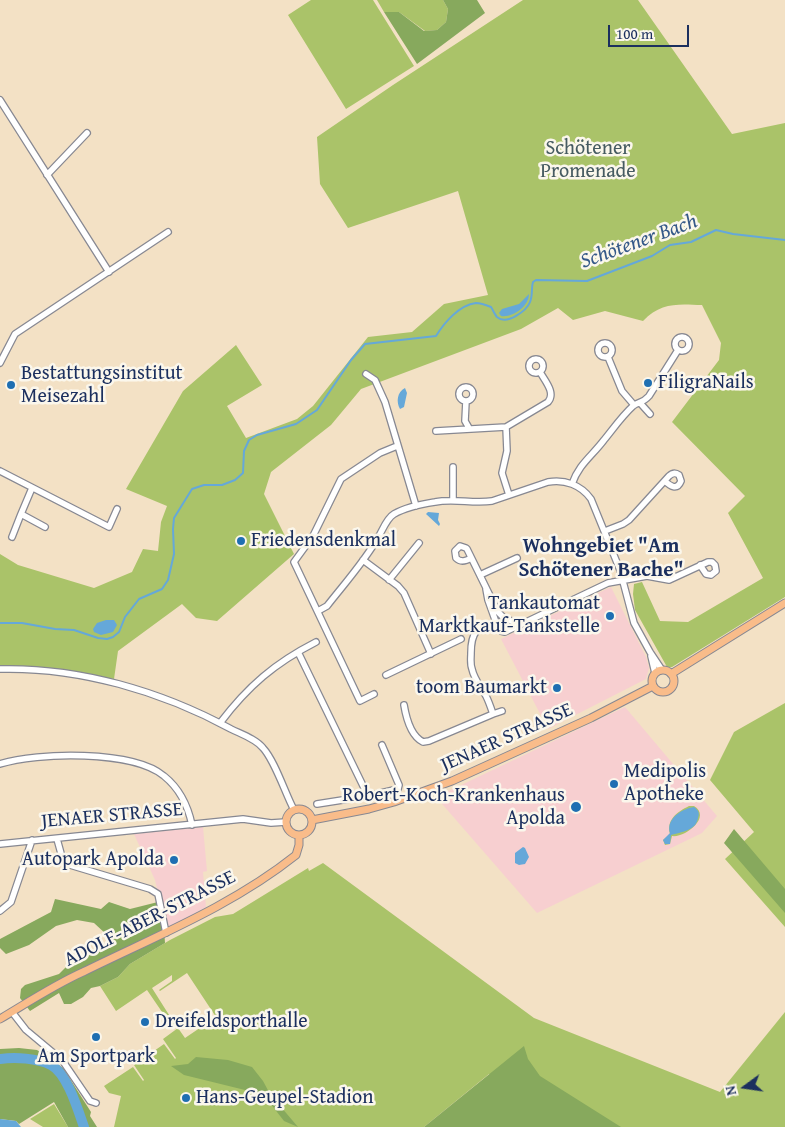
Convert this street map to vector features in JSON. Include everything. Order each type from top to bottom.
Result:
[{"type":"main road","points":[[671,674],[785,603]]},
{"type":"main road","points":[[662,670],[671,674],[674,682],[670,690],[662,692],[656,690],[653,686],[652,678],[655,673],[662,670]]},
{"type":"main road","name":"JENAER STRASSE","points":[[312,820],[378,806],[452,781],[591,718],[653,686]]},
{"type":"main road","points":[[298,809],[306,810],[312,820],[309,830],[299,835],[289,830],[286,822],[288,815],[298,809]]},
{"type":"main road","name":"ADOLF-ABER-STRASSE","points":[[0,1019],[61,982],[166,933],[222,904],[296,854],[299,845],[299,835]]},
{"type":"street","points":[[0,100],[109,272]]},
{"type":"street","points":[[47,175],[86,133]]},
{"type":"street","points":[[0,363],[16,334],[168,232]]},
{"type":"street","points":[[572,484],[578,468],[638,404],[645,402],[678,350]]},
{"type":"street","points":[[608,357],[622,391],[650,414]]},
{"type":"street","points":[[436,431],[506,427],[551,399],[551,393],[540,372]]},
{"type":"street","points":[[366,374],[371,376],[378,386],[397,440],[397,446],[416,506]]},
{"type":"street","points":[[466,401],[465,421],[468,428]]},
{"type":"street","points":[[506,427],[507,451],[502,473],[509,495]]},
{"type":"street","points":[[374,694],[360,701],[294,562],[313,536],[341,479],[380,452],[397,446]]},
{"type":"street","points":[[453,467],[453,500]]},
{"type":"street","points":[[0,471],[109,527],[117,508]]},
{"type":"street","points":[[318,611],[327,606],[363,560],[394,514],[435,502],[453,500],[483,502],[558,480],[585,490],[591,499],[623,580],[634,623],[662,670]]},
{"type":"street","points":[[605,531],[629,520],[664,481]]},
{"type":"street","points":[[12,537],[32,488]]},
{"type":"street","points":[[21,514],[45,527]]},
{"type":"street","points":[[389,580],[419,543]]},
{"type":"street","points":[[471,558],[498,612],[504,618],[520,624]]},
{"type":"street","points":[[480,575],[517,558]]},
{"type":"street","points":[[363,560],[404,593],[431,654]]},
{"type":"street","points":[[486,589],[492,614],[499,630],[505,632],[608,583],[647,576],[669,580],[700,565]]},
{"type":"street","points":[[498,624],[504,618]]},
{"type":"street","points":[[493,714],[471,668],[471,641],[478,629],[490,624],[498,624]]},
{"type":"street","points":[[386,676],[461,639]]},
{"type":"street","points":[[220,723],[234,704],[264,675],[316,642]]},
{"type":"street","points":[[298,652],[368,796]]},
{"type":"street","points":[[650,652],[655,673]]},
{"type":"street","points":[[0,669],[31,670],[96,679],[170,700],[220,723],[263,748],[294,810]]},
{"type":"street","points":[[404,705],[405,715],[415,736],[423,742],[502,711]]},
{"type":"street","points":[[318,804],[398,789],[399,785],[382,745]]},
{"type":"street","points":[[0,764],[29,757],[61,754],[100,757],[142,765],[161,774],[174,786],[182,798],[192,824]]},
{"type":"street","name":"JENAER STRASSE","points":[[0,844],[243,819],[271,823],[286,822]]},
{"type":"street","points":[[57,839],[62,857],[70,865],[150,888],[158,894],[166,933]]},
{"type":"street","points":[[0,912],[10,902],[32,840]]},
{"type":"street","points":[[12,1012],[24,1028],[62,1060],[90,1101],[96,1103]]},
{"type":"shaded area","points":[[611,587],[646,657],[649,668],[646,679],[548,729],[501,639]]},
{"type":"shaded area","name":"Robert-Koch-Krankenhaus Apolda","points":[[625,707],[717,816],[702,833],[537,913],[436,797]]},
{"type":"shaded area","points":[[203,827],[207,871],[203,872],[206,907],[167,929],[155,880],[134,834]]},
{"type":"green space","points":[[311,0],[373,0],[414,66],[346,109],[288,15]]},
{"type":"green space","points":[[377,0],[443,0],[448,9],[446,22],[437,30],[425,31],[399,12],[384,12]]},
{"type":"green space","points":[[443,0],[477,0],[485,13],[417,64],[384,12],[399,12],[424,31],[437,30],[446,22],[448,9]]},
{"type":"green space","name":"Schötener Promenade","points":[[523,0],[638,0],[732,134],[785,123],[785,597],[672,667],[667,667],[635,610],[634,584],[642,582],[660,621],[688,622],[763,578],[728,513],[745,496],[672,422],[719,360],[721,343],[702,305],[663,307],[656,310],[643,321],[605,311],[573,320],[558,308],[521,329],[361,389],[331,425],[271,472],[264,494],[294,554],[217,621],[196,618],[182,604],[118,651],[114,679],[60,670],[0,666],[0,554],[18,565],[94,588],[132,572],[143,549],[158,551],[161,522],[167,506],[126,489],[183,391],[236,345],[262,385],[227,406],[246,438],[297,419],[313,406],[368,337],[412,332],[444,304],[488,295],[458,191],[348,228],[320,184],[317,137]]},
{"type":"green space","points":[[785,703],[785,927],[725,859],[754,832],[710,780],[734,732]]},
{"type":"green space","points":[[689,806],[694,806],[699,811],[700,816],[695,826],[683,834],[672,836],[670,844],[665,845],[663,840],[670,834],[671,821],[680,811]]},
{"type":"green space","points":[[734,829],[785,889],[785,913],[724,843]]},
{"type":"green space","points":[[323,863],[534,1018],[720,1092],[785,1012],[785,1127],[582,1127],[489,1074],[424,1127],[114,1127],[121,1096],[109,1093],[104,1086],[133,1067],[143,1081],[134,1065],[164,1044],[176,1058],[163,1039],[178,1028],[185,1038],[216,1017],[187,973],[160,991],[172,981],[172,975],[152,988],[176,1026],[173,1028],[147,990],[116,1011],[100,986],[118,977],[130,964],[170,940],[215,917],[233,914],[308,868],[309,871]]},
{"type":"green space","points":[[55,899],[101,909],[109,902],[130,909],[162,901],[165,943],[130,964],[118,977],[100,986],[91,988],[83,997],[71,1004],[64,1004],[59,993],[30,1011],[20,998],[21,989],[25,985],[59,974],[78,955],[108,948],[107,935],[94,923],[77,920],[56,926],[29,945],[6,954],[0,948],[0,939],[51,912]]},
{"type":"green space","points":[[524,1046],[528,1059],[540,1076],[621,1127],[424,1127]]},
{"type":"green space","points":[[19,1048],[37,1050],[63,1068],[91,1112],[90,1116],[97,1127],[68,1127],[54,1102],[19,1124],[16,1121],[0,1119],[0,1049]]},
{"type":"green space","points":[[196,1057],[228,1060],[252,1067],[270,1094],[298,1127],[284,1121],[270,1103],[245,1090],[184,1075],[171,1066],[188,1064]]},
{"type":"green space","points":[[54,1104],[68,1127],[43,1127],[30,1119]]},
{"type":"water","points":[[529,294],[526,303],[520,310],[510,315],[501,316],[499,313],[502,309],[519,304]]},
{"type":"water","points":[[405,388],[407,393],[404,407],[400,409],[398,397]]},
{"type":"water","points":[[428,512],[439,513],[439,526],[426,514]]},
{"type":"water","points":[[114,620],[117,625],[113,632],[101,635],[94,632],[93,629],[97,623]]},
{"type":"water","points":[[694,807],[698,810],[699,814],[694,826],[688,830],[671,835],[670,844],[665,844],[663,840],[670,833],[669,828],[672,819],[680,812]]},
{"type":"water","points":[[523,847],[529,857],[525,864],[519,865],[515,863],[515,853]]},
{"type":"water","points":[[0,1119],[16,1121],[21,1127],[0,1127]]},
{"type":"waterway","name":"Schötener Bach","points":[[0,623],[22,623],[55,629],[74,630],[98,638],[107,639],[113,637],[119,632],[125,617],[139,599],[162,589],[168,580],[174,554],[174,518],[192,489],[204,485],[222,485],[235,480],[243,473],[244,451],[249,440],[257,435],[296,424],[317,410],[351,360],[365,344],[436,336],[448,320],[470,304],[476,303],[491,307],[496,316],[506,320],[521,313],[528,305],[531,299],[533,282],[536,280],[587,281],[652,256],[670,245],[691,242],[716,230],[733,234],[785,240]]},
{"type":"waterway","points":[[0,1059],[33,1059],[57,1069],[67,1084],[84,1127]]},
{"type":"place","name":"FiligraNails","points":[[648,383]]},
{"type":"place","name":"Bestattungsinstitut Meisezahl","points":[[11,385]]},
{"type":"place","name":"Friedensdenkmal","points":[[241,541]]},
{"type":"place","name":"Tankautomat Marktkauf-Tankstelle","points":[[610,616]]},
{"type":"place","name":"toom Baumarkt","points":[[557,688]]},
{"type":"place","name":"Medipolis Apotheke","points":[[614,784]]},
{"type":"place","name":"Robert-Koch-Krankenhaus Apolda","points":[[576,807]]},
{"type":"place","name":"Autopark Apolda","points":[[174,860]]},
{"type":"place","name":"Dreifeldsporthalle","points":[[145,1022]]},
{"type":"place","name":"Am Sportpark","points":[[96,1037]]},
{"type":"place","name":"Hans-Geupel-Stadion","points":[[186,1098]]},
{"type":"district","name":"Wohngebiet \"Am Schötener Bache\"","points":[[601,559]]}]
